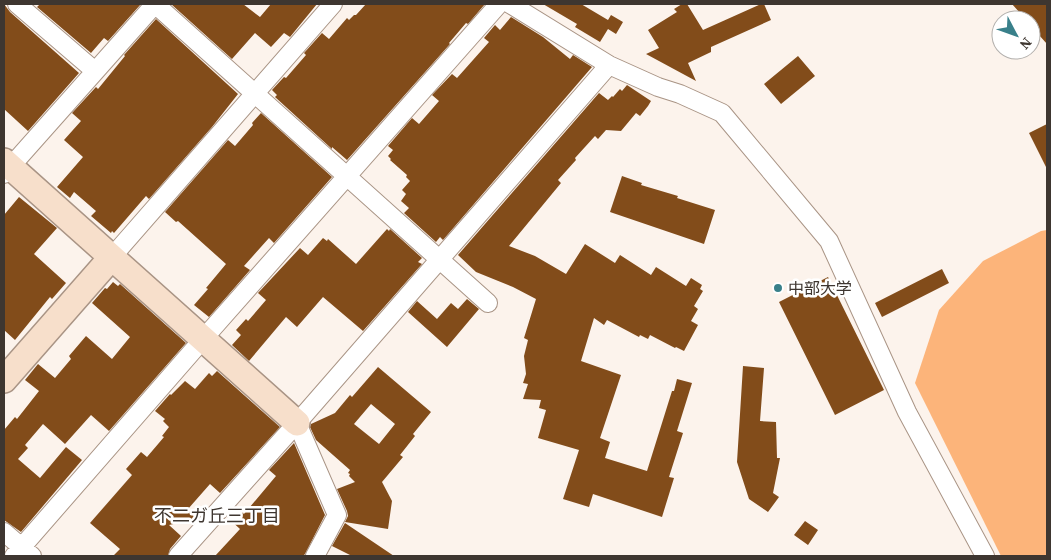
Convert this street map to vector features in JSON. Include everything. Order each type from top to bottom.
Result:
[{"type":"street","points":[[18,4],[95,71]]},
{"type":"street","points":[[315,556],[337,515],[297,423],[204,338],[6,168],[155,4],[488,303]]},
{"type":"street","points":[[4,380],[333,4]]},
{"type":"street","points":[[4,532],[23,553],[204,338],[499,4]]},
{"type":"street","points":[[510,4],[609,65],[722,113],[829,241],[907,412],[985,556]]},
{"type":"street","points":[[178,556],[297,423],[609,65]]},
{"type":"shaded area","points":[[1047,230],[1047,556],[1001,556],[915,383],[939,310],[983,261],[1041,231]]},
{"type":"building","points":[[4,4],[10,12],[79,73],[28,131],[4,109]]},
{"type":"building","points":[[40,4],[141,4],[108,41],[104,38],[91,53],[37,7]]},
{"type":"building","points":[[171,4],[243,4],[260,17],[271,4],[317,4],[290,37],[284,33],[271,47],[255,33],[232,59]]},
{"type":"building","points":[[366,4],[485,4],[468,24],[466,23],[450,44],[347,160],[332,147],[332,149],[275,97],[277,95],[272,90],[284,77],[286,78],[306,55],[304,53],[322,33],[329,39],[347,18],[349,20],[356,15]]},
{"type":"building","points":[[543,4],[581,4],[608,20],[611,15],[623,22],[616,34],[608,29],[600,42],[575,27],[577,24]]},
{"type":"building","points":[[682,4],[687,4],[703,30],[761,4],[764,4],[771,20],[711,47],[711,52],[688,63],[696,81],[646,54],[659,48],[648,30],[677,12],[674,9]]},
{"type":"building","points":[[1012,4],[1047,4],[1047,44],[1041,37],[1041,10],[1017,10]]},
{"type":"building","points":[[511,17],[543,37],[570,59],[573,55],[592,67],[443,240],[440,237],[436,242],[404,213],[409,208],[401,201],[406,194],[402,190],[410,181],[406,177],[407,175],[390,160],[388,156],[393,150],[388,146],[412,118],[419,124],[439,101],[432,95],[452,74],[457,78],[489,42],[484,38],[495,25],[500,30]]},
{"type":"building","points":[[156,19],[238,94],[212,127],[149,199],[146,196],[114,233],[112,231],[111,233],[91,216],[96,211],[74,192],[70,198],[57,187],[83,157],[64,140],[81,121],[72,113],[96,87],[98,89],[124,55]]},
{"type":"building","points":[[798,56],[815,76],[781,104],[764,84]]},
{"type":"building","points":[[627,85],[651,101],[648,106],[640,116],[636,113],[621,131],[606,130],[598,139],[595,136],[575,158],[576,160],[558,180],[561,183],[509,246],[535,256],[566,274],[585,244],[615,263],[620,255],[651,275],[656,267],[686,286],[691,278],[702,285],[700,289],[703,291],[694,306],[698,309],[691,321],[698,325],[684,351],[650,335],[648,339],[640,335],[639,337],[607,320],[604,325],[594,318],[581,361],[621,375],[600,438],[610,442],[605,458],[647,471],[677,379],[692,383],[677,431],[683,433],[669,477],[674,478],[662,517],[593,494],[589,507],[563,499],[579,450],[538,438],[546,410],[539,408],[541,400],[523,399],[528,384],[523,383],[526,374],[524,356],[528,340],[524,338],[536,299],[513,287],[476,272],[458,255],[599,93],[608,100],[620,89],[622,91]]},
{"type":"building","points":[[261,113],[332,177],[274,243],[269,238],[244,266],[250,270],[209,317],[194,305],[226,264],[178,221],[176,222],[165,212],[228,140],[235,146]]},
{"type":"building","points":[[1047,124],[1047,169],[1029,133]]},
{"type":"building","points":[[622,176],[642,183],[641,185],[715,210],[704,244],[610,212]]},
{"type":"building","points":[[19,197],[57,228],[34,254],[66,283],[52,299],[50,297],[15,340],[4,330],[4,215]]},
{"type":"building","points":[[387,229],[389,231],[390,229],[422,258],[418,262],[422,264],[363,331],[323,297],[297,327],[286,317],[249,361],[232,345],[241,335],[236,330],[246,319],[248,321],[266,300],[258,293],[300,248],[308,255],[323,238],[327,241],[328,239],[356,264]]},
{"type":"building","points":[[942,269],[949,283],[882,317],[875,303]]},
{"type":"building","points":[[828,277],[884,390],[835,415],[779,302]]},
{"type":"building","points":[[113,282],[118,286],[120,284],[186,343],[109,431],[91,415],[65,444],[43,424],[25,445],[28,448],[18,459],[40,478],[66,447],[82,460],[21,532],[4,520],[4,430],[15,417],[17,419],[39,391],[25,380],[38,364],[55,378],[71,359],[69,356],[86,336],[112,359],[130,337],[92,303]]},
{"type":"building","points":[[467,299],[479,309],[447,347],[408,312],[417,301],[437,319],[451,303],[458,309]]},
{"type":"building","points":[[743,366],[764,368],[760,421],[776,422],[777,458],[780,458],[773,493],[779,497],[768,512],[749,499],[737,462]]},
{"type":"building","points":[[378,367],[431,412],[413,434],[415,436],[400,455],[403,457],[382,482],[392,501],[388,529],[345,522],[348,516],[347,511],[337,489],[355,482],[349,476],[350,470],[316,440],[310,427],[311,424],[335,413],[350,395],[352,397]],"holes":[[[371,404],[395,424],[379,444],[354,424]]]},
{"type":"building","points":[[217,371],[280,427],[220,493],[210,484],[188,509],[196,519],[169,525],[181,536],[170,549],[168,556],[113,556],[120,549],[90,523],[132,475],[126,469],[141,452],[147,457],[164,437],[162,436],[169,427],[163,421],[165,419],[155,411],[185,381],[195,389],[209,373],[212,376]]},
{"type":"building","points":[[294,443],[325,515],[305,554],[303,556],[215,556],[240,529],[227,517],[236,507],[244,514],[276,476],[269,470]]},
{"type":"building","points":[[805,521],[818,530],[808,545],[794,535]]},
{"type":"building","points":[[345,523],[394,556],[352,556],[332,546]]},
{"type":"place","name":"中部大学","points":[[778,288]]},
{"type":"district","name":"不二ガ丘三丁目","points":[[217,516]]}]
